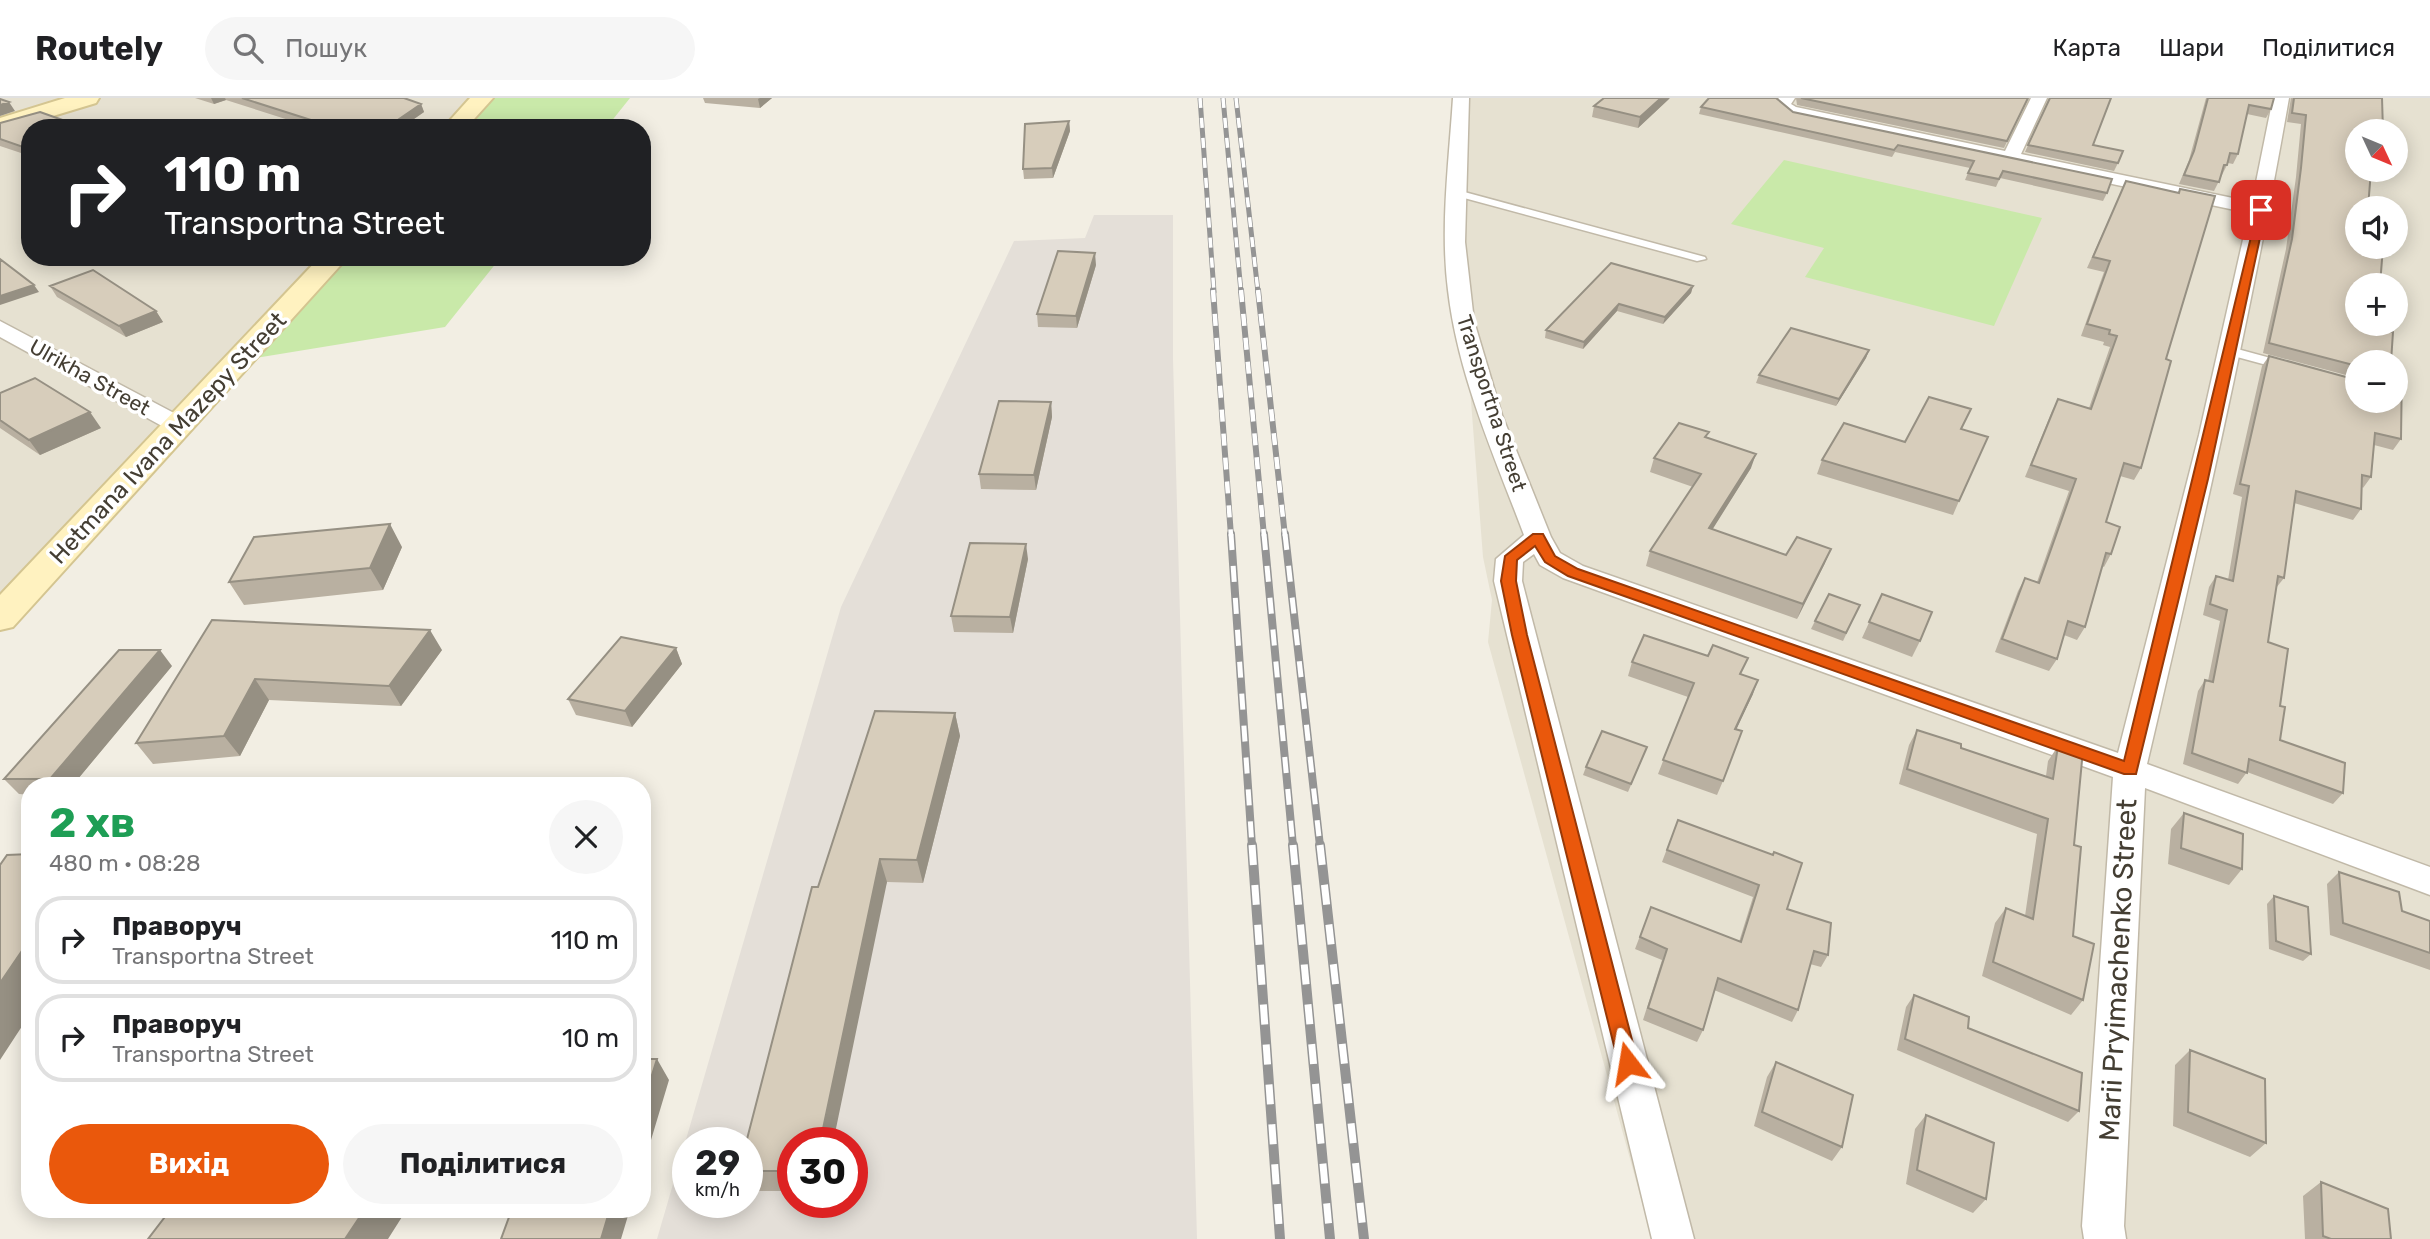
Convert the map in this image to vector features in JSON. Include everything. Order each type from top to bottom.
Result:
[{"type":"main road","points":[[0,125],[88,98]]},
{"type":"main road","points":[[462,119],[482,98]]},
{"type":"main road","name":"Hetmana Ivana Mazepy Street","points":[[0,618],[327,266]]},
{"type":"street","name":"Transportna Street","points":[[1461,98],[1457,193],[1458,288],[1466,336],[1538,537],[1550,559],[1573,572],[2130,770]]},
{"type":"street","points":[[2011,156],[2039,98]]},
{"type":"street","points":[[2130,770],[2230,351],[2261,210],[2281,98]]},
{"type":"street","points":[[1786,103],[2011,156],[2261,210]]},
{"type":"street","name":"Ulrikha Street","points":[[0,328],[180,426]]},
{"type":"street","points":[[1538,537],[1510,559],[1508,581],[1673,1239]]},
{"type":"street","name":"Marii Pryimachenko Street","points":[[2105,1239],[2103,1226],[2130,770],[2430,881]]},
{"type":"lane","points":[[1457,193],[1701,259]]},
{"type":"lane","points":[[2230,351],[2293,368]]},
{"type":"shaded area","points":[[0,98],[482,98],[462,119],[21,119],[21,266],[327,266],[0,618]]},
{"type":"shaded area","points":[[1461,98],[2430,98],[2430,1239],[1652,1239],[1488,642],[1492,600],[1483,557],[1466,336]]},
{"type":"shaded area","points":[[1094,215],[1173,215],[1173,359],[1197,1239],[657,1239],[672,1187],[672,1218],[763,1218],[763,1127],[690,1127],[841,607],[1014,241],[1085,238]]},
{"type":"green space","points":[[479,98],[630,98],[613,119],[460,119]]},
{"type":"green space","points":[[1784,160],[2042,218],[1994,326],[1805,277],[1824,248],[1731,224]]},
{"type":"green space","points":[[325,266],[494,266],[445,327],[238,361]]},
{"type":"building","points":[[242,98],[404,98],[421,104],[399,119],[308,119]]},
{"type":"building","points":[[1604,98],[1661,98],[1640,117],[1594,106]]},
{"type":"building","points":[[1709,98],[1776,98],[1793,112],[2112,179],[2107,193],[2003,171],[1999,179],[1968,173],[1974,161],[1898,145],[1894,150],[1701,107]]},
{"type":"building","points":[[1801,98],[2028,98],[2007,141]]},
{"type":"building","points":[[2050,98],[2111,98],[2093,145],[2123,151],[2118,163],[2028,145]]},
{"type":"building","points":[[2208,98],[2274,98],[2271,109],[2249,105],[2238,154],[2230,153],[2219,182],[2184,175],[2194,151]]},
{"type":"building","points":[[2294,98],[2382,98],[2383,119],[2345,119],[2345,182],[2370,182],[2369,196],[2345,196],[2345,259],[2382,259],[2381,273],[2345,273],[2345,336],[2393,336],[2392,350],[2345,350],[2345,363],[2269,343],[2292,239],[2301,168],[2306,115],[2292,113]]},
{"type":"building","points":[[40,112],[60,119],[21,119],[21,146],[0,139],[0,123]]},
{"type":"building","points":[[1069,121],[1052,168],[1023,169],[1025,124]]},
{"type":"building","points":[[2126,181],[2179,193],[2180,189],[2215,196],[2166,359],[2171,361],[2141,468],[2124,463],[2106,522],[2120,527],[2111,554],[2106,553],[2085,627],[2068,621],[2057,659],[2002,639],[2025,578],[2039,583],[2076,479],[2031,465],[2058,399],[2091,409],[2117,336],[2109,334],[2110,330],[2087,324],[2110,261],[2093,257]]},
{"type":"building","points":[[1058,251],[1095,253],[1076,316],[1037,314]]},
{"type":"building","points":[[0,259],[34,285],[0,296]]},
{"type":"building","points":[[1611,263],[1693,286],[1665,317],[1619,304],[1584,342],[1546,330]]},
{"type":"building","points":[[93,270],[156,311],[119,326],[50,286]]},
{"type":"building","points":[[1791,328],[1869,350],[1839,399],[1759,375]]},
{"type":"building","points":[[2269,356],[2345,377],[2345,413],[2401,413],[2401,439],[2375,433],[2371,477],[2362,475],[2361,509],[2296,491],[2284,578],[2278,576],[2268,642],[2288,649],[2280,706],[2285,707],[2280,740],[2345,763],[2343,793],[2249,759],[2247,773],[2192,753],[2205,680],[2213,682],[2227,610],[2210,604],[2216,576],[2233,581],[2249,486],[2240,484]]},
{"type":"building","points":[[35,378],[90,412],[29,440],[0,420],[0,393]]},
{"type":"building","points":[[1929,397],[1971,409],[1961,429],[1988,437],[1959,501],[1822,460],[1844,423],[1905,442]]},
{"type":"building","points":[[999,401],[1051,402],[1034,475],[979,474]]},
{"type":"building","points":[[1679,423],[1709,432],[1705,437],[1756,454],[1709,528],[1786,555],[1797,537],[1831,549],[1803,604],[1650,551],[1701,474],[1654,458]]},
{"type":"building","points":[[390,524],[370,568],[229,582],[254,537]]},
{"type":"building","points":[[970,543],[1026,544],[1010,617],[951,616]]},
{"type":"building","points":[[1829,594],[1860,605],[1846,633],[1815,621]]},
{"type":"building","points":[[1882,594],[1932,612],[1920,641],[1869,622]]},
{"type":"building","points":[[212,620],[430,630],[389,686],[255,679],[224,736],[136,743]]},
{"type":"building","points":[[1644,635],[1708,656],[1713,645],[1748,658],[1740,674],[1758,680],[1735,729],[1742,731],[1723,781],[1663,760],[1694,683],[1632,662]]},
{"type":"building","points":[[621,637],[676,648],[625,711],[568,699]]},
{"type":"building","points":[[119,650],[160,650],[52,777],[4,779]]},
{"type":"building","points":[[875,711],[955,713],[917,860],[880,859],[823,1127],[777,1127],[777,1171],[763,1171],[763,1127],[750,1127],[812,887],[818,887]]},
{"type":"building","points":[[1917,730],[2053,779],[2058,746],[2083,750],[2074,845],[2081,847],[2073,936],[2094,944],[2083,1000],[1993,962],[2006,908],[2033,919],[2048,819],[1907,769]]},
{"type":"building","points":[[1602,731],[1647,747],[1631,784],[1586,767]]},
{"type":"building","points":[[2184,813],[2243,834],[2242,869],[2181,848]]},
{"type":"building","points":[[1678,820],[1802,863],[1787,909],[1831,923],[1828,955],[1814,951],[1798,1010],[1718,978],[1703,1030],[1648,1008],[1667,949],[1640,937],[1651,907],[1741,942],[1759,885],[1667,850]]},
{"type":"building","points":[[21,854],[21,952],[0,983],[0,865],[7,855]]},
{"type":"building","points":[[2339,872],[2399,892],[2402,911],[2430,921],[2430,953],[2343,923]]},
{"type":"building","points":[[2274,896],[2308,907],[2311,954],[2276,941]]},
{"type":"building","points":[[1914,995],[1969,1017],[1968,1028],[2082,1073],[2079,1111],[1905,1039]]},
{"type":"building","points":[[2190,1050],[2265,1079],[2266,1143],[2188,1112]]},
{"type":"building","points":[[651,1059],[657,1059],[651,1078]]},
{"type":"building","points":[[1776,1062],[1853,1095],[1842,1147],[1762,1112]]},
{"type":"building","points":[[1926,1115],[1994,1143],[1986,1199],[1917,1170]]},
{"type":"building","points":[[2321,1182],[2388,1209],[2391,1239],[2331,1239],[2323,1236]]},
{"type":"building","points":[[164,1218],[359,1218],[345,1239],[148,1239]]},
{"type":"building","points":[[509,1218],[607,1218],[601,1239],[501,1239]]},
{"type":"railway","points":[[1200,98],[1214,292]]},
{"type":"railway","points":[[1223,98],[1241,292]]},
{"type":"railway","points":[[1236,98],[1258,292]]},
{"type":"railway","points":[[1213,290],[1231,536]]},
{"type":"railway","points":[[1241,290],[1264,536]]},
{"type":"railway","points":[[1258,290],[1285,536]]},
{"type":"railway","points":[[1231,534],[1252,846]]},
{"type":"railway","points":[[1264,534],[1293,846]]},
{"type":"railway","points":[[1285,534],[1320,846]]},
{"type":"railway","points":[[1252,845],[1280,1239]]},
{"type":"railway","points":[[1293,845],[1330,1239]]},
{"type":"railway","points":[[1320,845],[1364,1239]]},
{"type":"route","points":[[1628,1063],[1520,635],[1508,581],[1510,559],[1538,537],[1550,559],[1573,572],[2130,770],[2201,479],[2261,210]]}]
